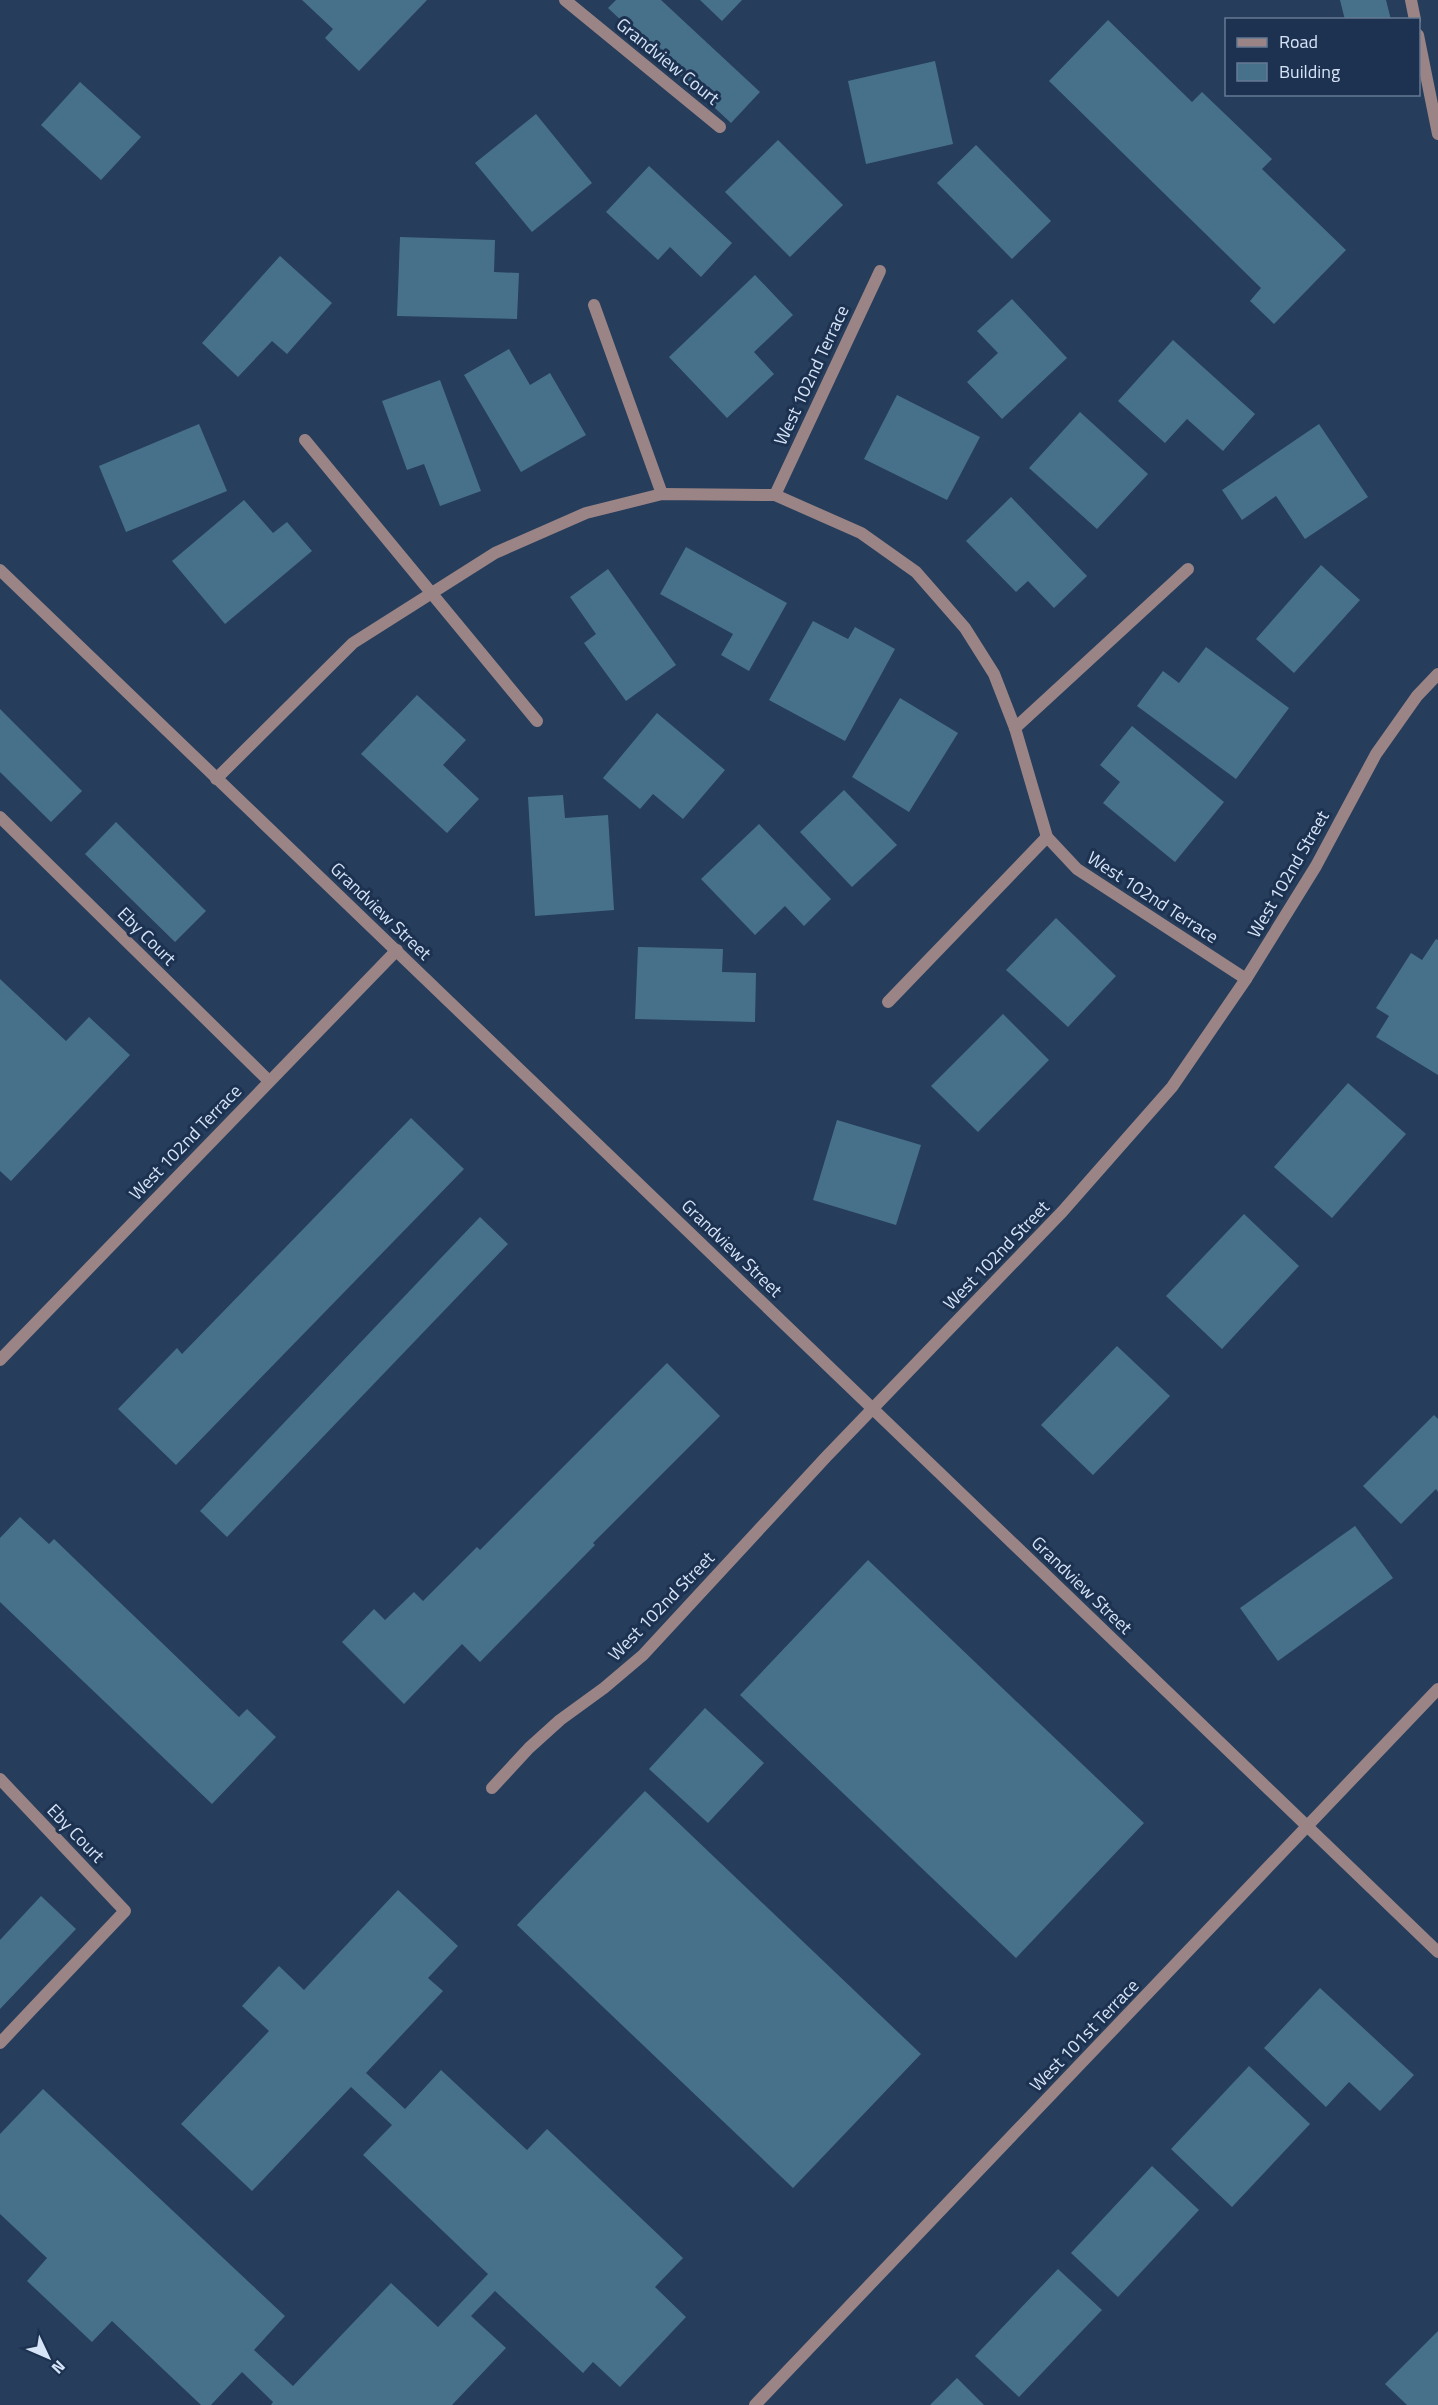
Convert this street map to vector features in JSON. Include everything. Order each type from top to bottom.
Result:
[{"type":"street","name":"Grandview Court","points":[[566,0],[720,127]]},
{"type":"street","points":[[1411,0],[1415,18]]},
{"type":"street","points":[[1420,40],[1438,134]]},
{"type":"street","name":"West 102nd Terrace","points":[[774,495],[880,271]]},
{"type":"street","points":[[594,305],[662,494]]},
{"type":"street","points":[[304,440],[537,721]]},
{"type":"street","name":"West 102nd Terrace","points":[[216,779],[353,643],[495,553],[586,513],[662,494],[774,495],[861,533],[916,572],[965,628],[994,674],[1015,728],[1047,837],[1077,869],[1246,979]]},
{"type":"street","points":[[1015,728],[1188,569]]},
{"type":"street","name":"Grandview Street","points":[[0,570],[1438,1952]]},
{"type":"street","name":"West 102nd Street","points":[[492,1788],[529,1748],[560,1720],[604,1688],[643,1655],[826,1457],[1062,1212],[1172,1087],[1246,979],[1316,866],[1376,754],[1417,696],[1438,674]]},
{"type":"street","name":"Eby Court","points":[[0,817],[268,1081]]},
{"type":"street","points":[[888,1002],[1047,837]]},
{"type":"street","name":"West 102nd Terrace","points":[[0,1360],[397,950]]},
{"type":"street","name":"West 101st Terrace","points":[[755,2405],[1438,1689]]},
{"type":"street","name":"Eby Court","points":[[0,1779],[125,1911],[0,2043]]},
{"type":"building","points":[[302,0],[427,0],[359,71],[325,38],[333,29]]},
{"type":"building","points":[[616,0],[661,0],[760,92],[731,123],[608,8]]},
{"type":"building","points":[[700,0],[742,0],[722,21]]},
{"type":"building","points":[[1340,0],[1386,0],[1390,18],[1344,18]]},
{"type":"building","points":[[1108,20],[1192,102],[1202,92],[1272,159],[1262,169],[1346,250],[1274,324],[1250,301],[1261,288],[1049,81]]},
{"type":"building","points":[[935,61],[953,144],[866,164],[848,81]]},
{"type":"building","points":[[80,82],[141,137],[101,180],[41,125]]},
{"type":"building","points":[[536,114],[592,183],[532,232],[475,163]]},
{"type":"building","points":[[778,140],[843,205],[790,257],[725,192]]},
{"type":"building","points":[[976,145],[1051,221],[1012,259],[937,183]]},
{"type":"building","points":[[649,166],[732,243],[701,277],[670,247],[658,260],[606,212]]},
{"type":"building","points":[[400,237],[495,240],[494,272],[519,273],[517,319],[397,316]]},
{"type":"building","points":[[280,256],[332,303],[287,354],[272,341],[238,377],[202,343]]},
{"type":"building","points":[[755,275],[793,315],[754,352],[774,374],[727,418],[669,357]]},
{"type":"building","points":[[1012,299],[1067,358],[1002,419],[967,382],[998,353],[977,331]]},
{"type":"building","points":[[1173,340],[1255,414],[1223,451],[1187,419],[1165,443],[1118,401]]},
{"type":"building","points":[[509,349],[530,385],[550,373],[586,435],[521,472],[464,375]]},
{"type":"building","points":[[440,380],[481,491],[440,506],[424,464],[407,470],[382,401]]},
{"type":"building","points":[[897,395],[980,437],[947,500],[864,459]]},
{"type":"building","points":[[1080,412],[1148,474],[1097,529],[1029,468]]},
{"type":"building","points":[[199,424],[227,491],[126,532],[99,466]]},
{"type":"building","points":[[1319,424],[1368,497],[1305,539],[1276,496],[1242,520],[1222,490]]},
{"type":"building","points":[[1011,497],[1087,576],[1054,608],[1028,581],[1016,592],[966,541]]},
{"type":"building","points":[[244,500],[273,533],[287,522],[312,551],[225,624],[172,561]]},
{"type":"building","points":[[686,547],[787,603],[749,671],[721,655],[733,634],[660,594]]},
{"type":"building","points":[[1321,565],[1360,600],[1294,673],[1256,639]]},
{"type":"building","points":[[608,569],[676,665],[626,701],[584,643],[596,634],[570,597]]},
{"type":"building","points":[[813,621],[848,639],[855,627],[895,649],[845,741],[769,700]]},
{"type":"building","points":[[1206,647],[1289,708],[1236,779],[1137,706],[1163,671],[1179,683]]},
{"type":"building","points":[[417,695],[466,740],[443,765],[479,799],[447,833],[361,754]]},
{"type":"building","points":[[900,698],[958,733],[909,812],[852,777]]},
{"type":"building","points":[[0,709],[82,791],[51,822],[0,772]]},
{"type":"building","points":[[657,713],[725,770],[683,819],[653,794],[640,809],[603,778]]},
{"type":"building","points":[[1132,726],[1224,802],[1175,862],[1103,803],[1120,782],[1100,765]]},
{"type":"building","points":[[844,790],[897,845],[852,887],[800,832]]},
{"type":"building","points":[[563,795],[565,818],[608,815],[614,910],[535,916],[528,797]]},
{"type":"building","points":[[116,822],[206,911],[175,942],[85,854]]},
{"type":"building","points":[[759,824],[831,899],[804,926],[785,906],[755,935],[701,879]]},
{"type":"building","points":[[1056,918],[1116,976],[1068,1027],[1006,970]]},
{"type":"building","points":[[1436,939],[1438,940],[1438,1075],[1376,1037],[1389,1016],[1376,1008],[1411,953],[1422,960]]},
{"type":"building","points":[[638,947],[723,949],[722,972],[756,973],[755,1022],[635,1019]]},
{"type":"building","points":[[0,979],[66,1041],[89,1017],[130,1055],[11,1181],[0,1171]]},
{"type":"building","points":[[1003,1014],[1049,1060],[978,1132],[931,1086]]},
{"type":"building","points":[[1348,1083],[1406,1134],[1332,1218],[1274,1167]]},
{"type":"building","points":[[411,1118],[464,1169],[176,1465],[118,1409],[177,1348],[182,1354]]},
{"type":"building","points":[[837,1120],[921,1145],[896,1225],[813,1200]]},
{"type":"building","points":[[1244,1214],[1299,1266],[1222,1349],[1166,1296]]},
{"type":"building","points":[[480,1217],[508,1244],[227,1537],[200,1511]]},
{"type":"building","points":[[1117,1346],[1170,1396],[1093,1475],[1041,1425]]},
{"type":"building","points":[[667,1363],[720,1416],[593,1543],[595,1545],[480,1662],[462,1644],[404,1704],[342,1642],[374,1609],[385,1620],[414,1592],[423,1601],[477,1547],[480,1550]]},
{"type":"building","points":[[1434,1415],[1438,1419],[1438,1492],[1436,1489],[1401,1524],[1363,1486]]},
{"type":"building","points":[[20,1517],[49,1544],[54,1539],[239,1717],[247,1709],[276,1737],[212,1804],[0,1602],[0,1538]]},
{"type":"building","points":[[1355,1526],[1393,1578],[1278,1661],[1240,1608]]},
{"type":"building","points":[[868,1560],[1144,1823],[1016,1958],[740,1695]]},
{"type":"building","points":[[705,1708],[764,1763],[708,1823],[649,1769]]},
{"type":"building","points":[[645,1791],[921,2054],[793,2188],[517,1925]]},
{"type":"building","points":[[398,1890],[458,1946],[428,1978],[443,1991],[366,2073],[405,2109],[441,2070],[527,2150],[547,2129],[683,2258],[655,2287],[686,2317],[620,2387],[593,2362],[583,2373],[495,2291],[471,2316],[506,2348],[452,2405],[271,2405],[273,2402],[242,2372],[211,2405],[201,2405],[112,2321],[92,2342],[27,2281],[47,2258],[0,2214],[0,2134],[43,2089],[285,2316],[254,2350],[293,2386],[391,2283],[438,2327],[488,2274],[363,2155],[392,2125],[351,2087],[252,2191],[181,2124],[269,2031],[242,2006],[279,1966],[304,1990]]},
{"type":"building","points":[[41,1896],[76,1929],[0,2009],[0,1940]]},
{"type":"building","points":[[1320,1988],[1414,2075],[1380,2111],[1349,2082],[1326,2107],[1264,2048]]},
{"type":"building","points":[[1249,2066],[1310,2124],[1232,2207],[1171,2149]]},
{"type":"building","points":[[1152,2166],[1199,2210],[1118,2297],[1071,2253]]},
{"type":"building","points":[[1058,2269],[1102,2310],[1019,2397],[975,2356]]},
{"type":"building","points":[[1438,2331],[1438,2405],[1407,2405],[1385,2384]]},
{"type":"building","points":[[957,2378],[984,2405],[930,2405]]}]
